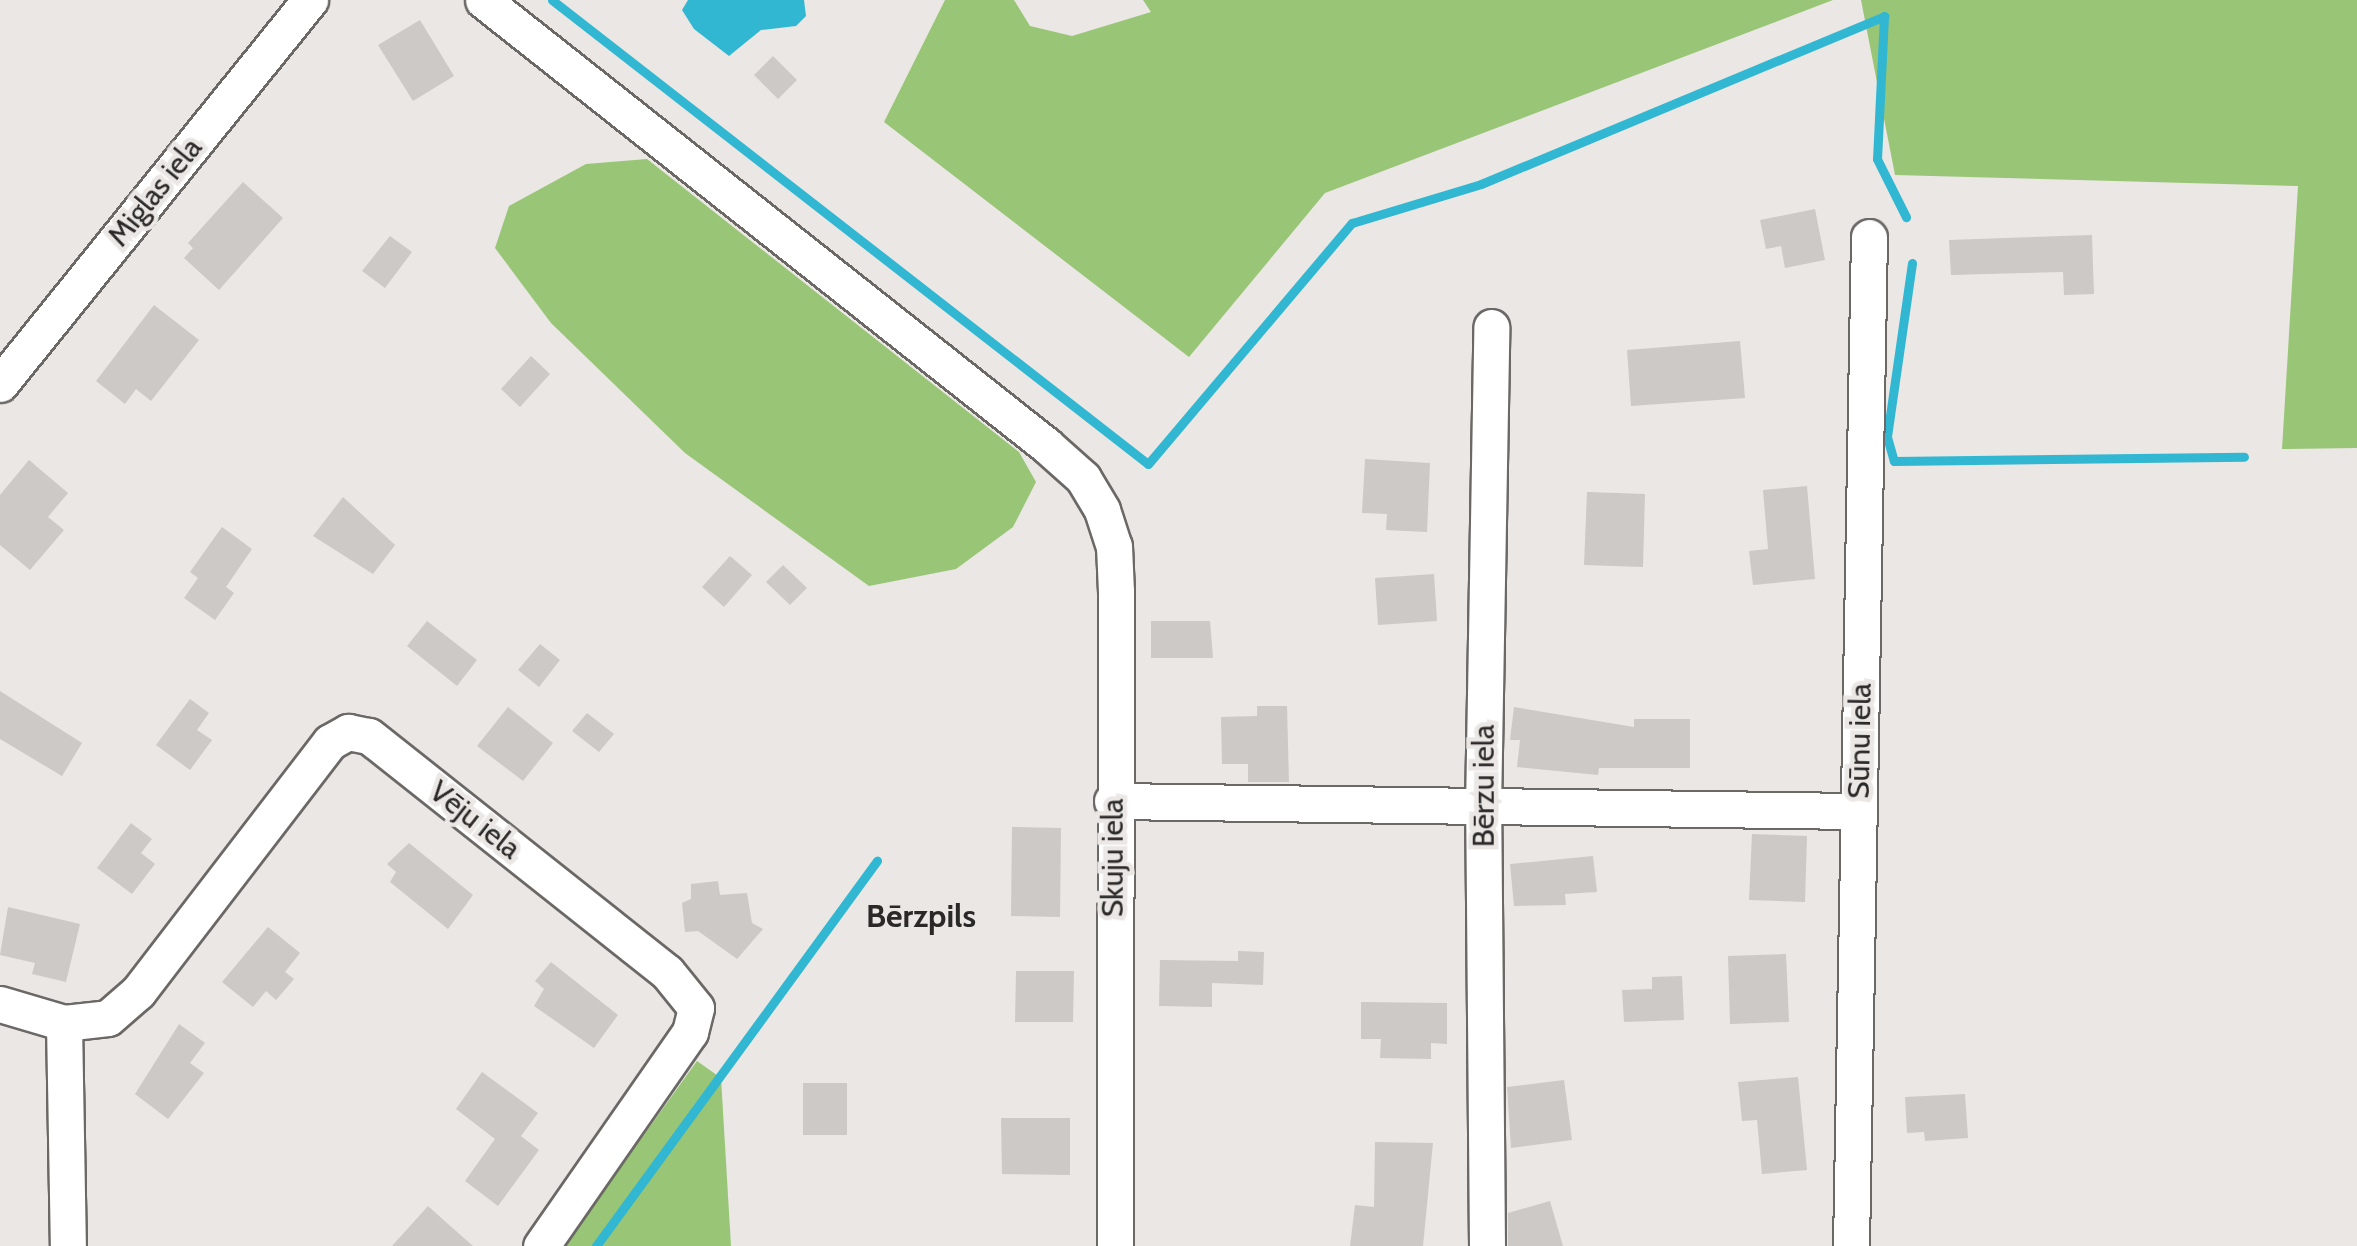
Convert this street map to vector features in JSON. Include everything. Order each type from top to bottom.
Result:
[{"type":"street","name":"Miglas iela","points":[[0,384],[310,0]]},
{"type":"street","name":"Skuju iela","points":[[483,0],[1083,478],[1114,546],[1115,1246]]},
{"type":"street","name":"Sūnu iela","points":[[1851,1246],[1868,237]]},
{"type":"street","name":"Bērzu iela","points":[[1487,1246],[1483,809],[1490,327]]},
{"type":"street","name":"Vēju iela","points":[[0,1004],[64,1023],[108,1018],[138,992],[330,742],[348,732],[368,736],[668,972],[696,1008],[690,1032],[541,1246]]},
{"type":"street","points":[[1112,801],[1483,809],[1858,811]]},
{"type":"street","points":[[64,1023],[68,1246]]},
{"type":"green space","points":[[945,0],[1014,0],[1030,26],[1072,36],[1151,12],[1143,0],[1833,0],[1325,193],[1189,357],[884,122]]},
{"type":"green space","points":[[1861,0],[2357,0],[2357,448],[2282,449],[2298,186],[1895,175]]},
{"type":"green space","points":[[647,159],[1019,452],[1036,482],[1013,527],[956,569],[869,586],[685,453],[551,323],[495,248],[509,206],[586,164]]},
{"type":"green space","points":[[697,1061],[721,1078],[731,1246],[564,1246]]},
{"type":"water","points":[[688,0],[804,0],[806,16],[796,26],[761,30],[729,56],[694,29],[682,10]]},
{"type":"building","points":[[420,20],[454,76],[413,101],[378,45]]},
{"type":"building","points":[[773,56],[797,80],[778,99],[754,75]]},
{"type":"building","points":[[243,182],[283,218],[219,290],[184,258],[193,248],[188,243]]},
{"type":"building","points":[[1815,209],[1825,260],[1785,268],[1781,246],[1766,249],[1760,220]]},
{"type":"building","points":[[2092,235],[2094,294],[2064,295],[2063,272],[1951,275],[1949,240]]},
{"type":"building","points":[[390,236],[412,252],[385,288],[362,271]]},
{"type":"building","points":[[154,305],[199,340],[151,401],[136,389],[125,404],[96,381]]},
{"type":"building","points":[[1740,341],[1745,398],[1631,406],[1627,350]]},
{"type":"building","points":[[531,356],[550,374],[520,407],[501,389]]},
{"type":"building","points":[[1365,459],[1430,463],[1427,532],[1386,530],[1387,514],[1362,513]]},
{"type":"building","points":[[29,460],[68,493],[48,517],[64,530],[30,570],[0,545],[0,495]]},
{"type":"building","points":[[1807,486],[1815,579],[1753,585],[1749,551],[1768,549],[1763,490]]},
{"type":"building","points":[[1587,492],[1645,494],[1643,567],[1584,565]]},
{"type":"building","points":[[343,497],[395,545],[373,574],[313,536]]},
{"type":"building","points":[[222,527],[252,549],[226,587],[234,593],[215,620],[184,598],[198,578],[190,572]]},
{"type":"building","points":[[730,556],[752,575],[724,607],[702,587]]},
{"type":"building","points":[[783,565],[807,588],[790,605],[766,582]]},
{"type":"building","points":[[1434,574],[1437,621],[1378,625],[1375,578]]},
{"type":"building","points":[[427,621],[477,660],[457,686],[407,646]]},
{"type":"building","points":[[1151,621],[1210,621],[1213,658],[1151,658]]},
{"type":"building","points":[[540,644],[560,660],[539,687],[518,670]]},
{"type":"building","points":[[0,691],[82,743],[62,776],[0,739]]},
{"type":"building","points":[[190,699],[209,713],[197,730],[212,740],[190,770],[156,745]]},
{"type":"building","points":[[1257,706],[1287,706],[1289,782],[1248,782],[1248,764],[1222,764],[1221,717],[1257,716]]},
{"type":"building","points":[[508,707],[553,743],[523,781],[477,746]]},
{"type":"building","points":[[1514,707],[1634,727],[1634,719],[1690,719],[1690,768],[1599,768],[1598,775],[1517,767],[1520,740],[1510,740]]},
{"type":"building","points":[[587,713],[614,734],[599,752],[572,731]]},
{"type":"building","points":[[131,823],[152,839],[141,853],[155,864],[132,894],[97,868]]},
{"type":"building","points":[[1012,827],[1061,828],[1060,917],[1011,916]]},
{"type":"building","points":[[1752,834],[1807,836],[1805,902],[1749,900]]},
{"type":"building","points":[[409,843],[473,895],[448,929],[390,882],[396,872],[387,864]]},
{"type":"building","points":[[1593,856],[1597,892],[1565,894],[1566,905],[1514,906],[1510,864]]},
{"type":"building","points":[[718,881],[720,895],[747,893],[752,923],[763,929],[737,959],[698,931],[685,932],[682,903],[691,899],[691,884]]},
{"type":"building","points":[[8,907],[80,924],[66,982],[32,974],[35,963],[0,955]]},
{"type":"building","points":[[268,927],[300,953],[285,972],[294,979],[276,1000],[266,991],[253,1007],[222,982]]},
{"type":"building","points":[[1238,951],[1264,952],[1263,985],[1212,983],[1212,1007],[1159,1006],[1160,960],[1238,961]]},
{"type":"building","points":[[1786,954],[1789,1022],[1730,1024],[1728,956]]},
{"type":"building","points":[[551,962],[618,1015],[594,1048],[534,1006],[544,989],[535,981]]},
{"type":"building","points":[[1016,971],[1074,971],[1073,1022],[1015,1022]]},
{"type":"building","points":[[1682,976],[1684,1020],[1624,1022],[1622,990],[1652,989],[1652,977]]},
{"type":"building","points":[[1361,1002],[1447,1003],[1447,1044],[1431,1043],[1431,1059],[1380,1058],[1381,1039],[1361,1039]]},
{"type":"building","points":[[179,1024],[205,1043],[190,1063],[204,1073],[168,1119],[135,1094]]},
{"type":"building","points":[[482,1072],[538,1113],[521,1136],[539,1150],[498,1206],[465,1181],[495,1139],[456,1109]]},
{"type":"building","points":[[1798,1077],[1807,1170],[1762,1174],[1757,1120],[1742,1121],[1738,1082]]},
{"type":"building","points":[[1564,1080],[1572,1140],[1511,1148],[1507,1087]]},
{"type":"building","points":[[803,1083],[847,1083],[847,1135],[803,1135]]},
{"type":"building","points":[[1965,1094],[1968,1138],[1925,1141],[1924,1132],[1907,1133],[1905,1097]]},
{"type":"building","points":[[1001,1118],[1070,1118],[1070,1175],[1002,1174]]},
{"type":"building","points":[[1375,1142],[1433,1143],[1423,1246],[1350,1246],[1355,1205],[1374,1207]]},
{"type":"building","points":[[1550,1201],[1563,1246],[1508,1246],[1508,1213]]},
{"type":"building","points":[[428,1206],[448,1224],[473,1246],[392,1246]]},
{"type":"waterway","points":[[552,0],[1148,464],[1352,223],[1481,184],[1884,16],[1877,159],[1906,217]]},
{"type":"waterway","points":[[1912,263],[1887,437],[1894,461],[2244,457]]},
{"type":"waterway","points":[[596,1246],[877,861]]},
{"type":"district","name":"Bērzpils","points":[[921,916]]}]
